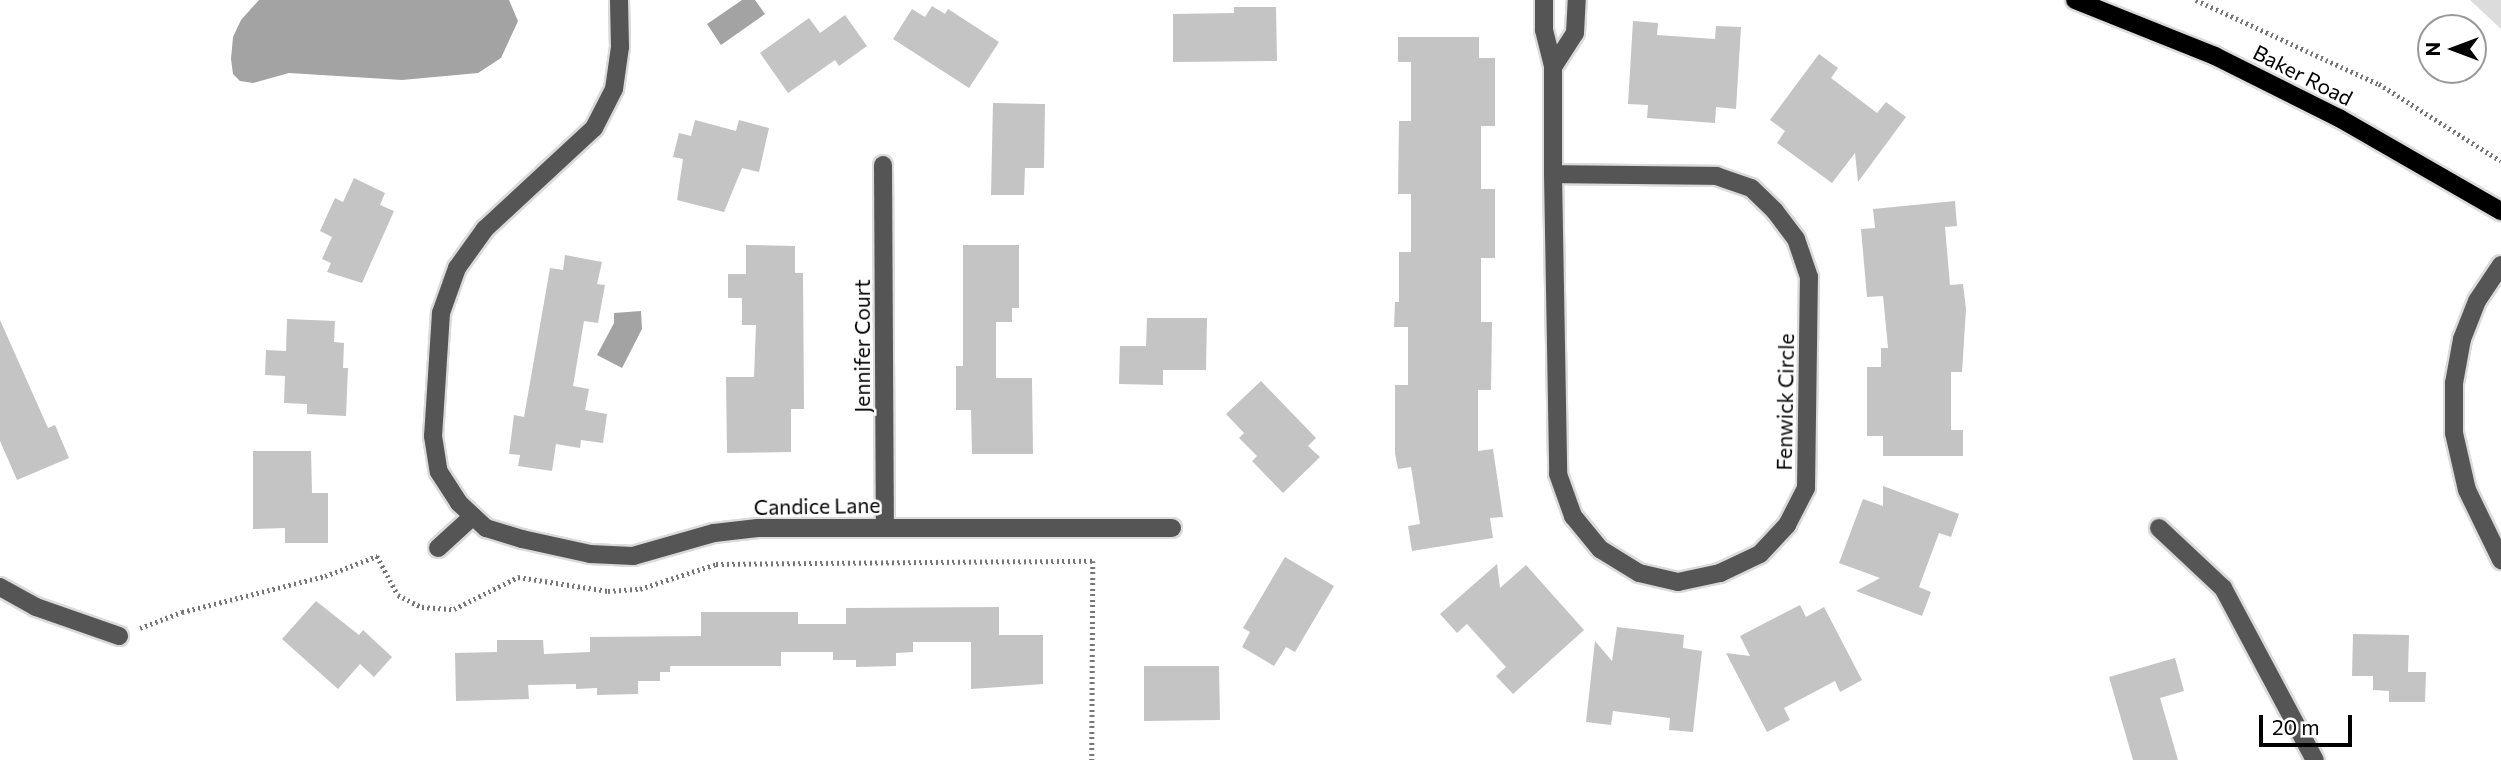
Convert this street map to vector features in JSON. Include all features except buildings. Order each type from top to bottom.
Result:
[{"type":"main road","name":"Baker Road","points":[[2074,0],[2106,5],[2215,56],[2302,100],[2501,211]]},
{"type":"street","name":"Candice Lane","points":[[620,0],[614,89],[594,128],[563,162],[485,229],[457,268],[441,313],[433,436],[439,472],[473,516],[486,528],[522,539],[590,554],[634,556],[714,533],[758,528],[1172,528]]},
{"type":"street","name":"Fenwick Circle","points":[[1544,0],[1544,30],[1553,67],[1553,174],[1558,474],[1573,516],[1610,555],[1639,573],[1678,582],[1720,573],[1760,554],[1787,525],[1806,488],[1809,277],[1796,239],[1775,211],[1751,188],[1717,176],[1553,174]]},
{"type":"street","points":[[1553,67],[1575,33],[1577,0]]},
{"type":"street","name":"Jennifer Court","points":[[883,165],[885,528]]},
{"type":"street","points":[[2501,265],[2477,301],[2462,339],[2454,383],[2454,433],[2467,490],[2501,560]]},
{"type":"street","points":[[438,548],[473,516]]},
{"type":"street","points":[[2159,528],[2222,588],[2315,760]]},
{"type":"street","points":[[0,587],[36,607],[119,636]]},
{"type":"path","points":[[2196,0],[2379,84],[2501,161]]},
{"type":"path","points":[[119,636],[182,612],[325,576],[377,556],[398,595],[422,607],[454,609],[518,577],[608,591],[640,589],[716,564],[1093,561],[1092,760]]},
{"type":"shaded area","points":[[259,0],[509,0],[518,21],[501,58],[478,73],[402,80],[289,73],[253,83],[240,81],[233,74],[231,59],[233,37],[241,20]]},
{"type":"shaded area","points":[[742,0],[755,0],[765,14],[721,45],[707,24]]},
{"type":"shaded area","points":[[2470,0],[2501,0],[2501,29],[2487,14]]},
{"type":"shaded area","points":[[641,311],[642,329],[622,368],[597,355],[614,323],[614,313]]}]
